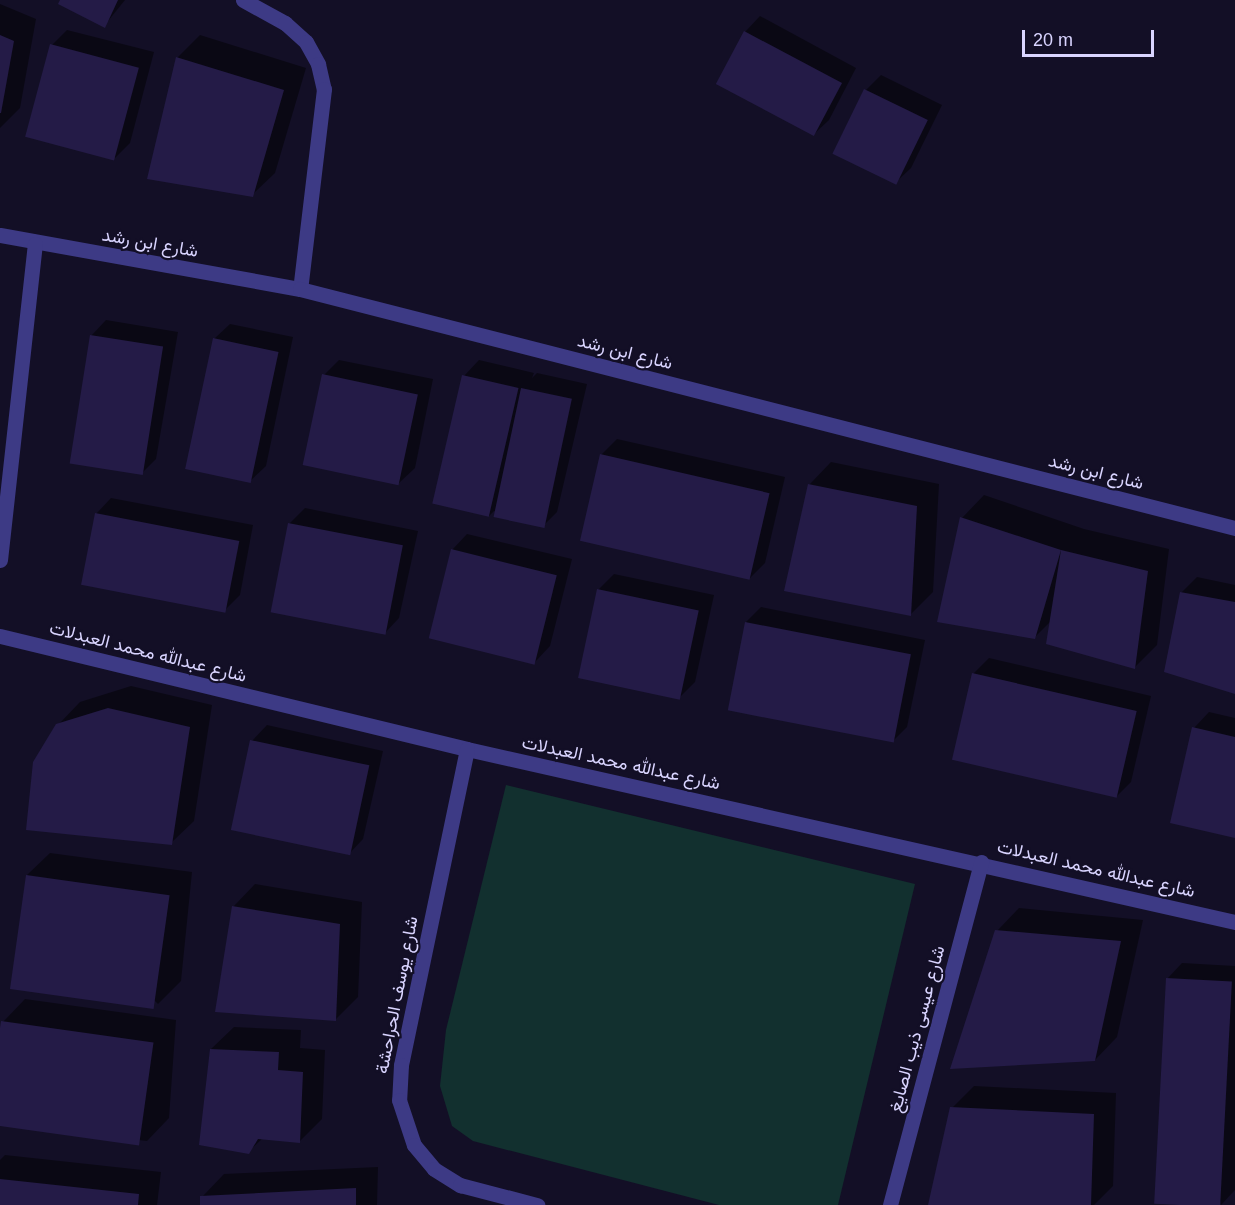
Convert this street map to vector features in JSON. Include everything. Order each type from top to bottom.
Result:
[{"type":"street","points":[[243,0],[285,23],[306,42],[318,64],[324,89],[300,289]]},
{"type":"street","name":"شارع ابن رشد","points":[[0,235],[35,244],[300,289],[1235,528]]},
{"type":"street","points":[[0,560],[35,244]]},
{"type":"street","name":"شارع عبدالله محمد العبدلات","points":[[0,636],[467,749],[981,862],[1235,921]]},
{"type":"street","name":"شارع يوسف الحراحشة","points":[[467,749],[401,1065],[399,1100],[414,1145],[434,1168],[460,1185],[537,1205]]},
{"type":"street","name":"شارع عيسى ذيب الصايغ","points":[[890,1205],[981,862]]},
{"type":"green space","points":[[506,785],[915,884],[838,1205],[719,1205],[473,1141],[452,1126],[440,1086],[446,1030]]},
{"type":"building","points":[[60,0],[118,0],[105,28],[58,4]]},
{"type":"building","points":[[744,31],[842,83],[814,136],[716,84]]},
{"type":"building","points":[[0,35],[14,41],[1,113],[0,113]]},
{"type":"building","points":[[50,44],[139,68],[114,161],[25,137]]},
{"type":"building","points":[[176,57],[284,90],[253,197],[147,179]]},
{"type":"building","points":[[864,89],[928,120],[896,185],[832,154]]},
{"type":"building","points":[[90,335],[163,347],[143,475],[70,463]]},
{"type":"building","points":[[213,338],[279,352],[251,483],[185,469]]},
{"type":"building","points":[[322,374],[418,394],[399,485],[303,465]]},
{"type":"building","points":[[462,375],[519,388],[489,517],[432,504]]},
{"type":"building","points":[[521,388],[572,399],[544,528],[494,517]]},
{"type":"building","points":[[600,454],[770,493],[750,580],[580,541]]},
{"type":"building","points":[[808,484],[917,506],[911,616],[784,591]]},
{"type":"building","points":[[95,513],[239,541],[225,613],[81,585]]},
{"type":"building","points":[[960,517],[1061,550],[1035,639],[937,622]]},
{"type":"building","points":[[288,523],[403,545],[385,635],[271,612]]},
{"type":"building","points":[[451,549],[557,575],[535,665],[429,638]]},
{"type":"building","points":[[1061,550],[1148,571],[1135,669],[1046,644]]},
{"type":"building","points":[[597,589],[699,611],[680,700],[578,678]]},
{"type":"building","points":[[1180,592],[1235,602],[1235,694],[1164,672]]},
{"type":"building","points":[[745,622],[911,654],[894,743],[728,710]]},
{"type":"building","points":[[972,673],[1137,711],[1117,798],[952,760]]},
{"type":"building","points":[[108,708],[190,727],[172,845],[26,830],[33,762],[56,724]]},
{"type":"building","points":[[1192,727],[1235,737],[1235,838],[1170,823]]},
{"type":"building","points":[[250,740],[369,765],[350,855],[231,830]]},
{"type":"building","points":[[26,875],[170,895],[154,1009],[10,989]]},
{"type":"building","points":[[232,906],[340,924],[336,1021],[215,1012]]},
{"type":"building","points":[[995,930],[1121,941],[1095,1061],[950,1069]]},
{"type":"building","points":[[1166,978],[1232,981],[1220,1205],[1154,1204]]},
{"type":"building","points":[[1,1021],[154,1042],[139,1145],[0,1126]]},
{"type":"building","points":[[210,1049],[279,1052],[278,1070],[303,1072],[300,1143],[258,1139],[249,1154],[199,1145]]},
{"type":"building","points":[[950,1107],[1094,1114],[1091,1205],[928,1205]]},
{"type":"building","points":[[0,1179],[139,1194],[138,1205],[0,1205]]},
{"type":"building","points":[[356,1188],[356,1205],[200,1205],[200,1196]]}]
